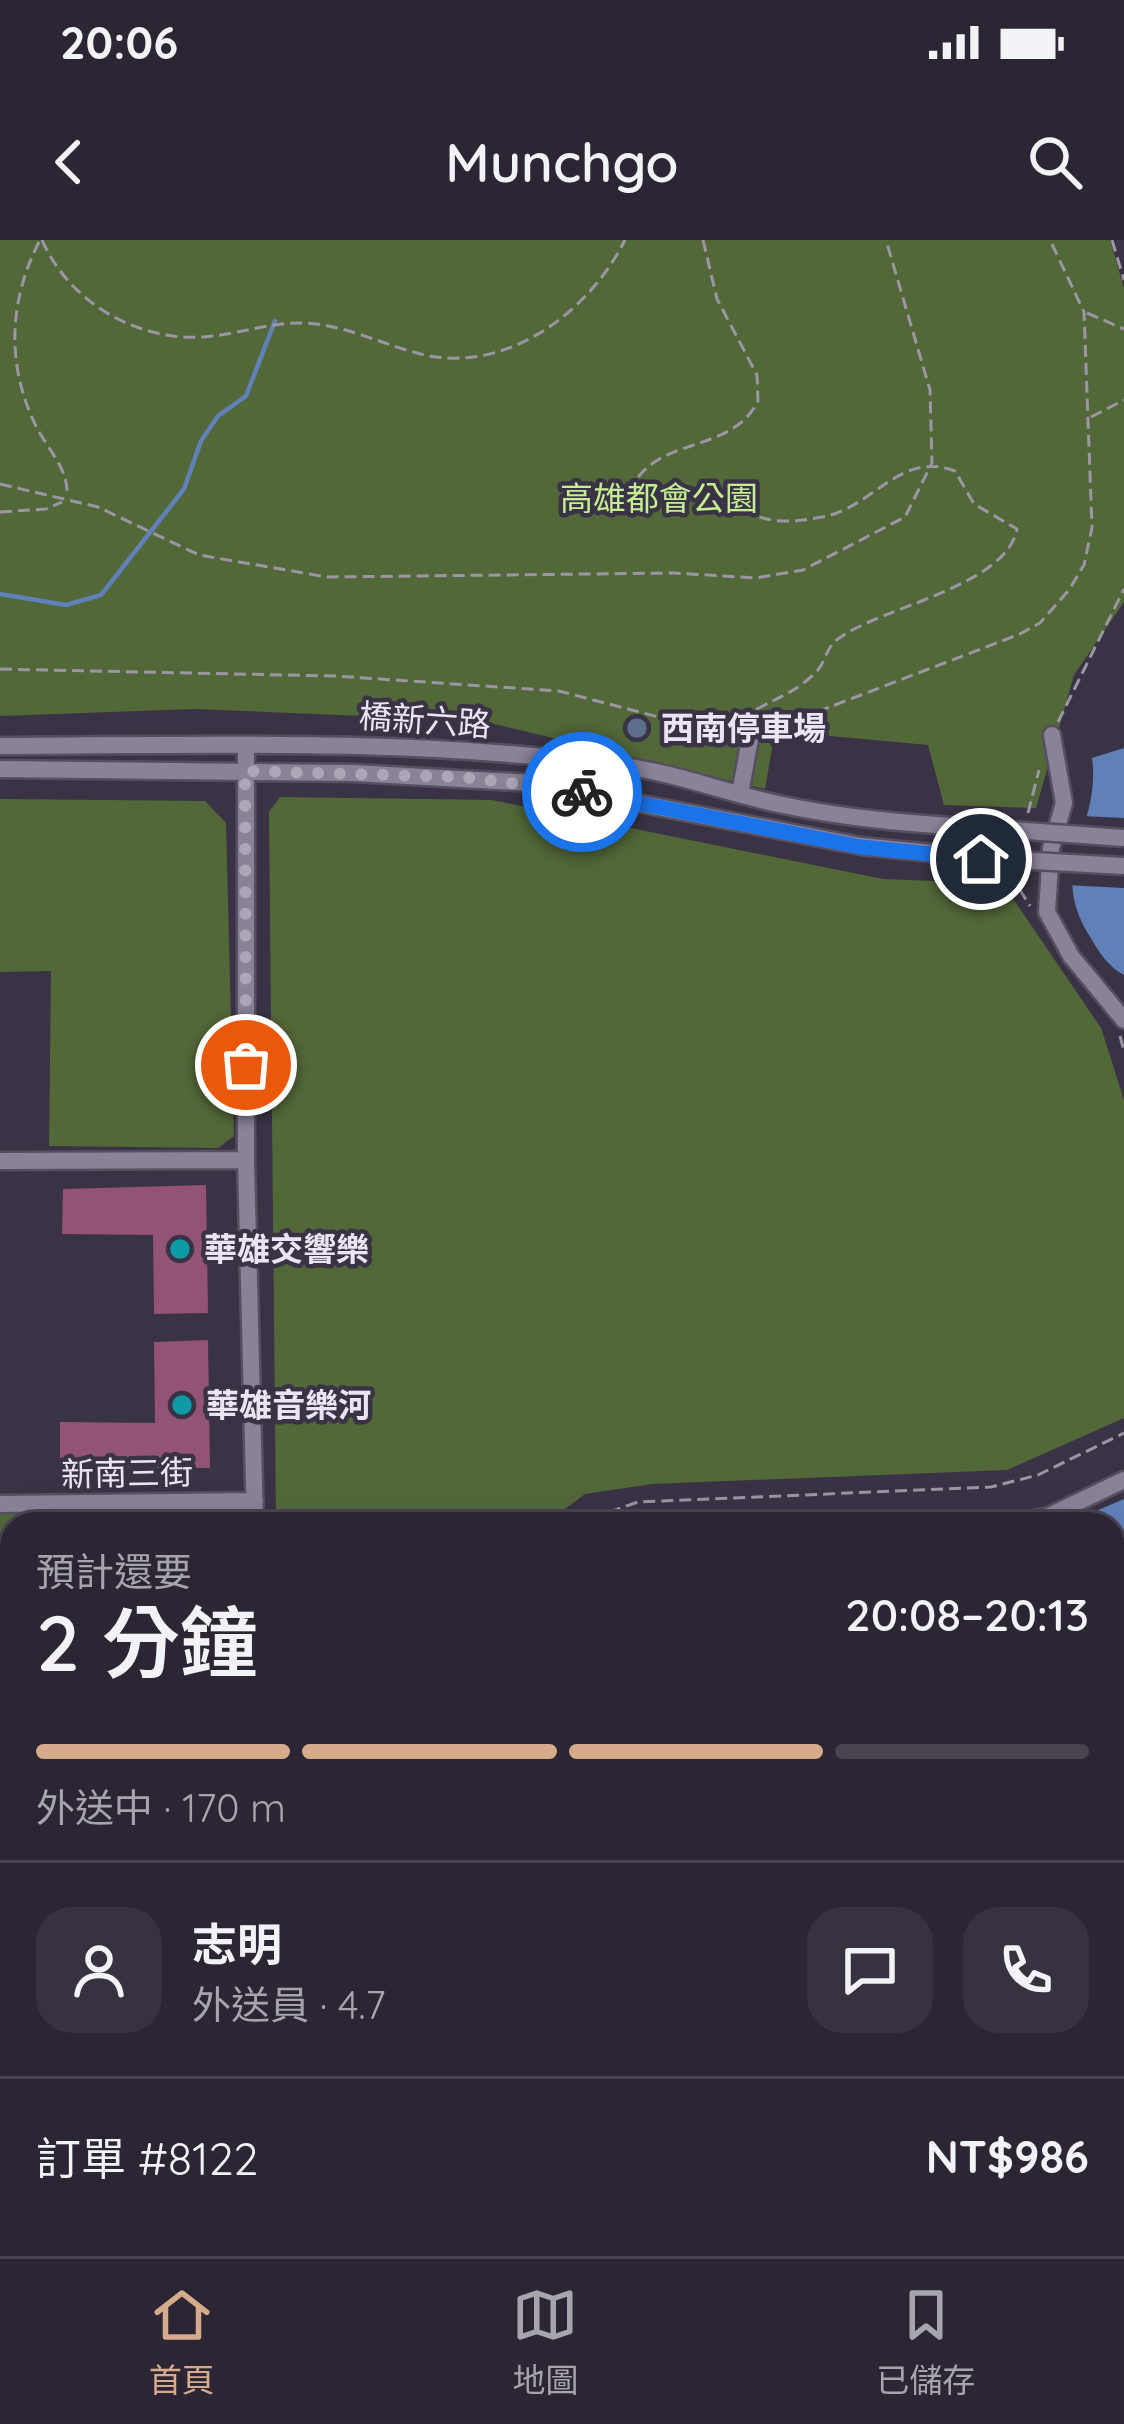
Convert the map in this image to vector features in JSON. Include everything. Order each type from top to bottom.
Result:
[{"type":"street","points":[[1052,735],[1064,802],[1051,848],[1047,912],[1071,956],[1124,1020]]},
{"type":"street","points":[[740,794],[750,739]]},
{"type":"street","points":[[246,745],[246,1160],[255,1512]]},
{"type":"street","name":"橋新六路","points":[[0,746],[346,745],[604,764],[878,821],[1124,838]]},
{"type":"street","name":"橋新六路","points":[[0,769],[245,771],[533,783],[861,847],[1124,866]]},
{"type":"street","points":[[0,1161],[246,1160]]},
{"type":"street","points":[[1057,1512],[1124,1480]]},
{"type":"street","name":"新南三街","points":[[0,1504],[255,1501]]},
{"type":"path","points":[[41,240],[54,266],[79,294],[151,332],[208,337],[302,323],[449,358],[532,339],[560,323],[603,277],[625,240]]},
{"type":"path","points":[[41,240],[22,277],[13,350],[32,414],[68,488],[67,499]]},
{"type":"path","points":[[703,240],[717,299],[757,374],[758,401],[726,435],[649,466],[639,476],[643,487],[696,492],[749,517],[788,521],[849,508],[915,464],[932,464],[955,471],[981,509],[1012,522],[1015,539],[968,579],[838,638],[824,664],[793,695],[757,710],[750,739]]},
{"type":"path","points":[[0,484],[126,519],[162,542],[199,555],[327,577],[674,573],[756,578],[803,570],[896,524],[916,502],[932,464],[930,389],[886,240]]},
{"type":"path","points":[[0,669],[335,676],[559,691],[750,739],[1040,623],[1069,590],[1090,547],[1084,312],[1050,240]]},
{"type":"path","points":[[1112,240],[1124,280]]},
{"type":"path","points":[[1084,312],[1124,329]]},
{"type":"path","points":[[1089,418],[1124,400]]},
{"type":"path","points":[[0,512],[46,509],[67,499]]},
{"type":"path","points":[[1052,735],[1124,589]]},
{"type":"path","points":[[1027,817],[1039,771]]},
{"type":"path","points":[[609,1512],[638,1502],[991,1487],[1038,1475],[1124,1433]]},
{"type":"green space","name":"高雄都會公園","points":[[0,240],[1110,240],[1124,288],[1124,602],[1074,675],[1036,808],[944,805],[928,745],[775,731],[765,789],[482,721],[194,709],[0,716]]},
{"type":"green space","points":[[280,797],[492,800],[883,879],[988,883],[1014,900],[1101,1028],[1124,1100],[1124,1418],[1007,1470],[652,1484],[585,1494],[561,1512],[276,1512],[269,812]]},
{"type":"green space","points":[[0,799],[205,801],[226,823],[234,1136],[218,1148],[49,1146],[51,971],[0,972]]},
{"type":"green space","points":[[231,1510],[232,1512],[116,1512]]},
{"type":"water","points":[[1124,748],[1124,975],[1110,965],[1078,914],[1073,869],[1093,783],[1092,758]]},
{"type":"water","points":[[1124,1499],[1124,1512],[1093,1512]]},
{"type":"pier","points":[[1081,816],[1124,818],[1124,888],[1065,885],[1072,830]]},
{"type":"building","name":"華雄交響樂","points":[[206,1185],[208,1313],[154,1314],[153,1235],[62,1234],[63,1189]]},
{"type":"building","name":"華雄音樂河","points":[[208,1340],[210,1468],[60,1467],[60,1422],[155,1423],[154,1342]]},
{"type":"waterway","points":[[0,594],[66,605],[101,595],[184,489],[201,441],[218,416],[246,396],[275,321]]},
{"type":"way so far","points":[[246,1065],[245,771],[462,777],[582,792]]},
{"type":"place","name":"西南停車場","points":[[637,728]]},
{"type":"place","name":"華雄交響樂","points":[[180,1249]]},
{"type":"place","name":"華雄音樂河","points":[[182,1405]]},
{"type":"route","points":[[582,792],[861,847],[981,859]]}]
